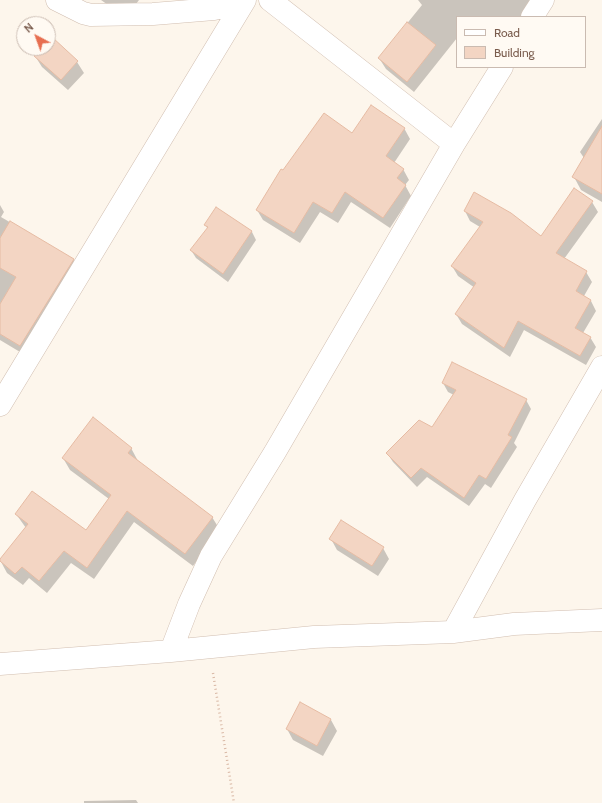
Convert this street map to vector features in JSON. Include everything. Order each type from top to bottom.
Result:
[{"type":"street","points":[[57,0],[83,13],[91,15],[153,14],[214,9],[244,2]]},
{"type":"street","points":[[270,0],[454,144]]},
{"type":"street","points":[[533,16],[543,0]]},
{"type":"street","points":[[0,404],[244,2]]},
{"type":"street","points":[[171,651],[189,604],[211,556],[354,317],[454,144],[501,68]]},
{"type":"street","points":[[453,632],[525,500],[602,367]]},
{"type":"street","points":[[0,664],[171,651],[314,637],[453,632],[514,624],[602,620]]},
{"type":"path","points":[[209,647],[234,803]]},
{"type":"building","points":[[407,22],[436,45],[407,82],[378,58]]},
{"type":"building","points":[[56,41],[78,61],[61,80],[34,56],[56,56]]},
{"type":"building","points":[[371,105],[405,128],[386,156],[404,169],[397,178],[406,185],[383,218],[345,192],[332,213],[313,202],[294,233],[256,210],[281,169],[283,170],[324,113],[352,133]]},
{"type":"building","points":[[602,126],[602,194],[572,177]]},
{"type":"building","points":[[574,188],[593,201],[556,253],[587,271],[576,291],[591,300],[575,328],[591,337],[580,356],[518,321],[504,348],[455,314],[476,283],[451,266],[483,222],[464,211],[474,192],[511,213],[541,236]]},
{"type":"building","points":[[216,207],[252,231],[223,274],[190,250],[208,227],[204,225]]},
{"type":"building","points":[[10,221],[74,259],[20,346],[0,334],[0,304],[16,277],[0,268],[0,238]]},
{"type":"building","points":[[452,362],[527,399],[508,435],[512,437],[486,479],[479,475],[464,498],[421,468],[411,478],[386,453],[419,420],[432,427],[456,390],[442,383]]},
{"type":"building","points":[[93,417],[132,448],[128,453],[213,517],[185,554],[127,511],[87,568],[64,551],[39,581],[22,567],[15,574],[0,561],[0,559],[28,524],[15,514],[32,491],[86,530],[111,495],[62,458]]},
{"type":"building","points":[[341,520],[384,547],[372,566],[329,539]]},
{"type":"building","points":[[300,702],[331,719],[317,746],[286,729]]}]
